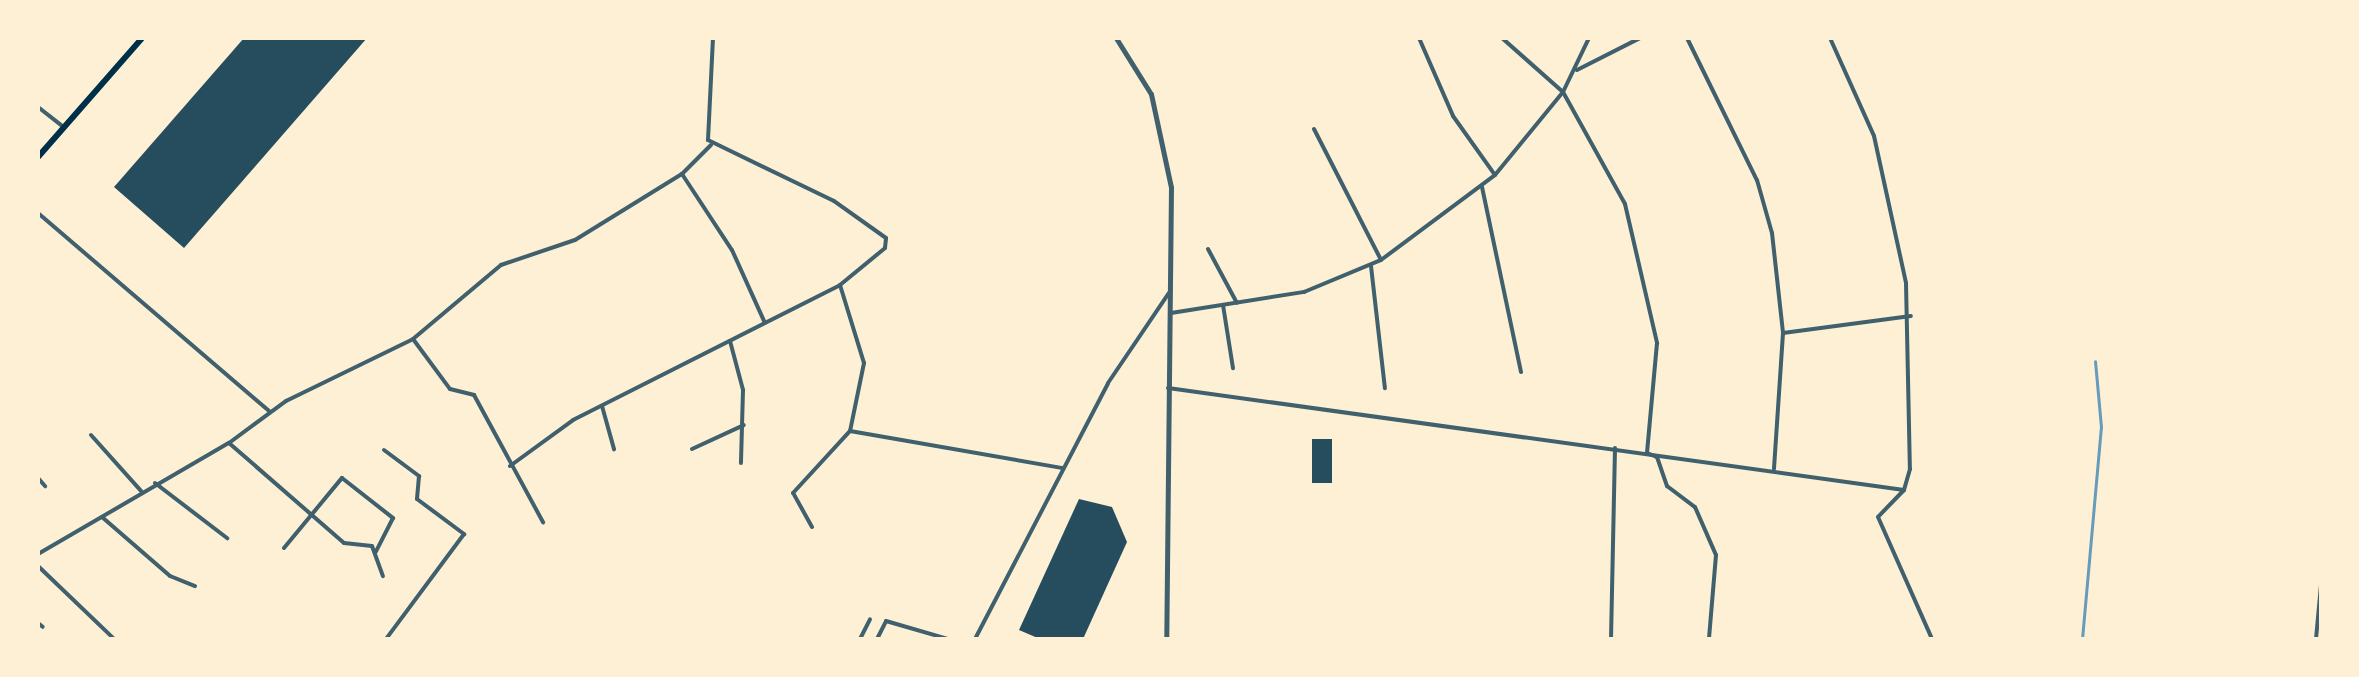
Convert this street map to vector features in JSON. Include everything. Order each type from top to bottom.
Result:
[{"type":"main road","points":[[38,157],[142,38]]},
{"type":"street","points":[[38,554],[141,491],[229,443],[269,411],[413,339],[501,265],[568,244],[682,174],[711,145],[713,38]]},
{"type":"street","points":[[1116,38],[1151,94],[1165,140],[1171,291],[1166,639]]},
{"type":"street","points":[[1419,38],[1453,116],[1495,175]]},
{"type":"street","points":[[1502,38],[1563,92],[1625,204],[1654,306],[1657,385],[1647,453]]},
{"type":"street","points":[[1171,313],[1304,292],[1381,260],[1495,175],[1563,92],[1577,70],[1589,38]]},
{"type":"street","points":[[1577,70],[1640,38]]},
{"type":"street","points":[[1687,38],[1765,206],[1783,333],[1774,469]]},
{"type":"street","points":[[1830,38],[1874,136],[1911,316],[1904,490],[1880,512],[1879,529],[1932,639]]},
{"type":"street","points":[[38,107],[64,127]]},
{"type":"street","points":[[1314,129],[1381,260]]},
{"type":"street","points":[[510,466],[602,406],[840,285],[873,261],[886,238],[789,176],[711,145]]},
{"type":"street","points":[[682,174],[732,250],[764,322]]},
{"type":"street","points":[[1482,187],[1521,372]]},
{"type":"street","points":[[38,213],[269,411]]},
{"type":"street","points":[[1208,249],[1237,303]]},
{"type":"street","points":[[1371,266],[1385,388]]},
{"type":"street","points":[[812,527],[793,493],[850,431],[864,363],[840,285]]},
{"type":"street","points":[[975,639],[1108,383],[1171,291]]},
{"type":"street","points":[[1223,305],[1233,368]]},
{"type":"street","points":[[1783,333],[1911,316]]},
{"type":"street","points":[[413,339],[450,389],[474,395],[543,522]]},
{"type":"street","points":[[730,341],[744,425],[741,463]]},
{"type":"street","points":[[1168,388],[1774,469],[1904,490]]},
{"type":"street","points":[[602,406],[614,449]]},
{"type":"street","points":[[692,449],[744,425]]},
{"type":"street","points":[[850,431],[1063,468]]},
{"type":"street","points":[[91,435],[141,491]]},
{"type":"street","points":[[229,443],[314,512],[344,543],[368,543],[376,552],[383,576]]},
{"type":"street","points":[[1611,639],[1615,448]]},
{"type":"street","points":[[384,450],[419,476],[417,499],[464,534],[386,639]]},
{"type":"street","points":[[1647,453],[1657,457],[1667,486],[1695,507],[1720,572],[1709,639]]},
{"type":"street","points":[[38,478],[45,486]]},
{"type":"street","points":[[284,548],[345,479],[393,518],[376,552]]},
{"type":"street","points":[[155,483],[227,538]]},
{"type":"street","points":[[102,517],[170,576],[195,586]]},
{"type":"street","points":[[38,566],[114,639]]},
{"type":"street","points":[[2316,639],[2321,585]]},
{"type":"street","points":[[860,639],[870,619]]},
{"type":"street","points":[[877,639],[886,621],[948,639]]},
{"type":"street","points":[[38,623],[43,627]]},
{"type":"building","points":[[244,38],[367,38],[184,248],[114,187]]},
{"type":"building","points":[[1312,439],[1332,439],[1332,483],[1312,483]]},
{"type":"building","points":[[1079,499],[1112,507],[1127,542],[1083,639],[1040,639],[1019,630]]},
{"type":"waterway","points":[[2082,639],[2101,427],[2095,361]]}]
